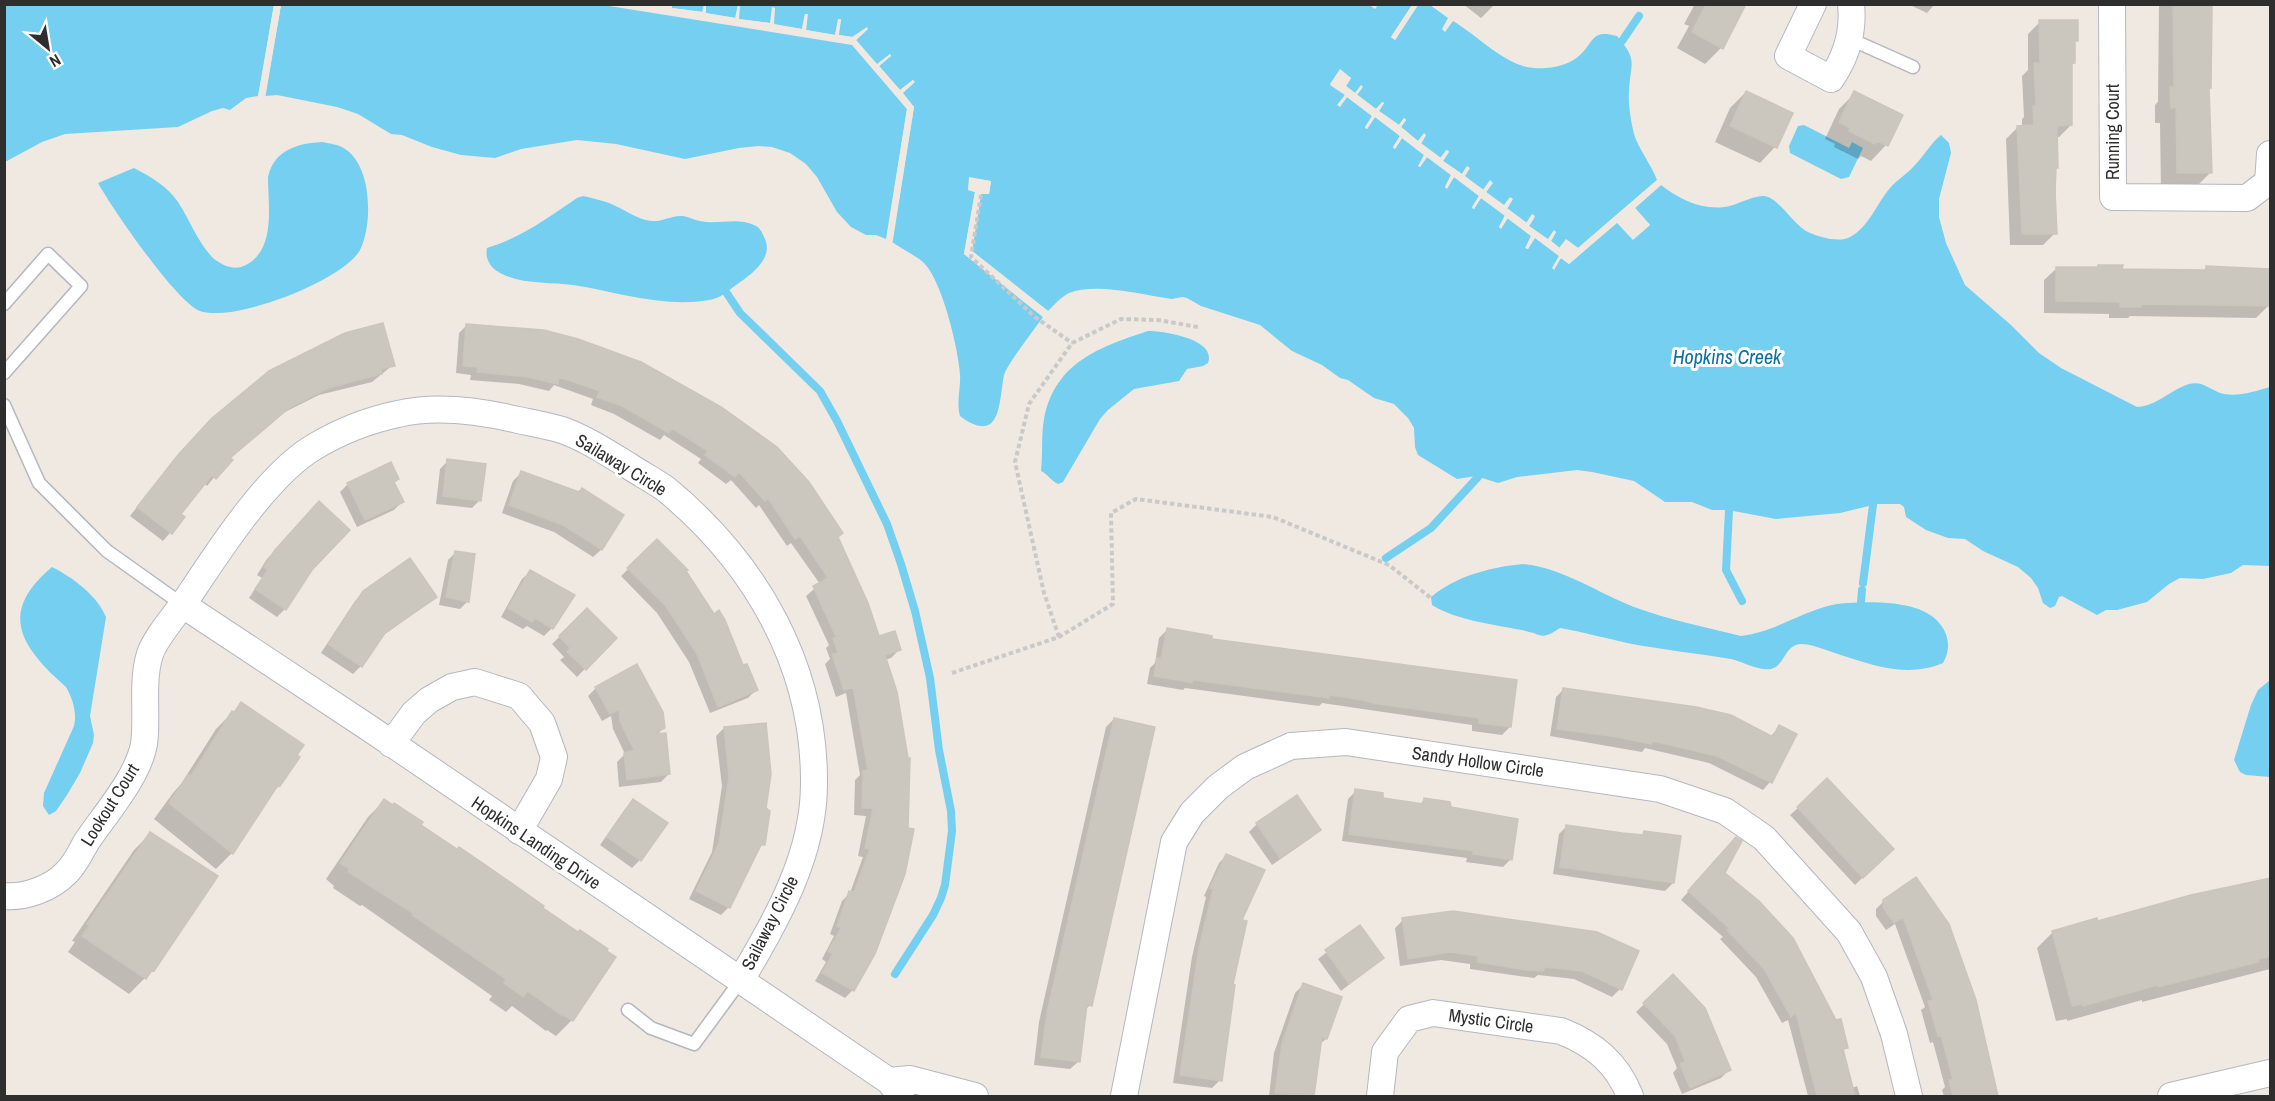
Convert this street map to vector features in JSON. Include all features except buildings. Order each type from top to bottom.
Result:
[{"type":"street","points":[[1814,4],[1788,56],[1831,79],[1840,66],[1850,39],[1851,4]]},
{"type":"street","name":"Running Court","points":[[2112,4],[2113,197],[2247,198],[2268,182],[2271,154]]},
{"type":"street","name":"Sailaway Circle","points":[[183,605],[219,550],[273,482],[311,449],[354,428],[398,413],[449,410],[500,416],[563,431],[611,454],[664,488],[704,524],[740,566],[775,619],[796,668],[812,731],[814,787],[808,840],[789,892],[741,980]]},
{"type":"street","name":"Hopkins Landing Drive","points":[[183,605],[741,980],[895,1089],[910,1079],[975,1096]]},
{"type":"street","name":"Lookout Court","points":[[4,896],[12,897],[42,890],[67,873],[136,768],[144,743],[144,700],[151,651],[183,605]]},
{"type":"street","points":[[391,744],[414,713],[429,700],[452,687],[475,682],[519,696],[542,723],[554,757],[549,779],[519,831]]},
{"type":"street","name":"Sandy Hollow Circle","points":[[1124,1096],[1174,842],[1192,813],[1218,787],[1245,767],[1292,746],[1346,742],[1660,789],[1725,812],[1764,838],[1849,932],[1874,977],[1894,1034],[1909,1096]]},
{"type":"street","name":"Mystic Circle","points":[[1380,1096],[1385,1052],[1394,1037],[1409,1018],[1433,1013],[1561,1031],[1579,1038],[1596,1048],[1612,1064],[1630,1096]]},
{"type":"street","points":[[2183,1095],[2271,1073]]},
{"type":"lane","points":[[1850,39],[1913,67]]},
{"type":"lane","points":[[4,304],[48,254],[81,286],[4,373]]},
{"type":"lane","points":[[4,405],[39,483],[107,551],[183,605]]},
{"type":"lane","points":[[628,1010],[651,1028],[694,1044],[741,980]]},
{"type":"path","points":[[981,195],[971,257],[1035,317],[1072,343]]},
{"type":"path","points":[[1059,637],[1044,593],[1015,462],[1029,404],[1072,343],[1121,319],[1158,320],[1198,327]]},
{"type":"path","points":[[952,673],[1059,637],[1113,604],[1111,513],[1136,499],[1273,517],[1389,565],[1431,598]]},
{"type":"water","points":[[603,4],[852,44],[907,109],[886,239],[876,235],[866,235],[851,227],[837,212],[817,177],[806,164],[790,153],[772,147],[739,148],[685,159],[616,144],[577,140],[521,149],[495,158],[461,155],[402,135],[391,134],[358,114],[337,107],[277,95],[265,96],[281,5]]},
{"type":"water","name":"Hopkins Creek","points":[[740,4],[1368,4],[1375,9],[1378,5],[1412,5],[1391,37],[1395,40],[1418,5],[1430,5],[1448,18],[1442,29],[1445,32],[1453,21],[1514,63],[1538,68],[1561,66],[1568,63],[1580,55],[1598,35],[1617,36],[1624,44],[1632,62],[1629,102],[1634,134],[1657,180],[1578,248],[1566,240],[1560,248],[1551,241],[1556,232],[1554,231],[1548,240],[1529,226],[1535,217],[1527,223],[1507,208],[1512,199],[1504,206],[1486,192],[1492,183],[1490,181],[1484,190],[1464,176],[1467,166],[1462,174],[1443,161],[1449,152],[1446,150],[1441,158],[1421,143],[1426,135],[1424,134],[1418,141],[1401,127],[1406,120],[1404,118],[1399,125],[1379,111],[1384,103],[1382,102],[1376,109],[1346,86],[1351,78],[1340,70],[1330,85],[1345,95],[1338,105],[1340,106],[1347,97],[1372,116],[1365,127],[1367,129],[1375,117],[1400,136],[1393,147],[1395,149],[1402,138],[1424,155],[1420,167],[1427,157],[1451,175],[1445,187],[1447,188],[1454,177],[1479,196],[1472,207],[1474,209],[1481,198],[1505,216],[1499,227],[1501,228],[1507,218],[1531,236],[1526,248],[1528,249],[1534,237],[1559,256],[1553,268],[1561,258],[1569,264],[1617,222],[1633,239],[1650,225],[1635,208],[1661,185],[1695,204],[1714,207],[1724,207],[1764,196],[1776,202],[1798,225],[1810,233],[1830,239],[1846,239],[1857,233],[1868,221],[1890,188],[1918,162],[1941,135],[1949,143],[1951,153],[1939,199],[1939,217],[1946,243],[1965,285],[2039,353],[2061,368],[2137,407],[2151,404],[2194,383],[2230,395],[2270,387],[2270,566],[2243,565],[2231,573],[2203,579],[2180,578],[2147,602],[2117,610],[2106,610],[2097,615],[2062,596],[2059,597],[2055,606],[2050,608],[2043,603],[2038,588],[2031,578],[2018,567],[1983,551],[1965,539],[1948,538],[1926,530],[1906,517],[1904,507],[1900,504],[1877,504],[1840,513],[1776,519],[1728,510],[1712,510],[1692,502],[1665,502],[1634,481],[1577,470],[1517,477],[1498,483],[1476,476],[1457,479],[1418,455],[1414,428],[1394,404],[1374,398],[1322,365],[1292,351],[1260,325],[1201,306],[1187,298],[1172,299],[1106,289],[1080,290],[1069,293],[1048,311],[972,251],[981,193],[989,194],[991,181],[970,178],[968,190],[975,192],[964,254],[1043,317],[1006,370],[994,420],[986,426],[974,424],[960,416],[958,406],[959,362],[948,315],[937,284],[924,263],[892,242],[914,107],[902,93],[914,82],[913,80],[900,90],[879,66],[891,56],[890,54],[877,65],[856,40],[868,29],[853,37],[838,35],[841,20],[839,19],[835,35],[806,30],[807,14],[805,14],[802,29],[776,25],[773,24],[775,8],[773,8],[770,23],[738,19]]},
{"type":"water","points":[[5,5],[274,5],[258,96],[246,98],[230,110],[223,108],[212,111],[178,127],[65,134],[42,142],[5,162]]},
{"type":"water","points":[[672,5],[704,5],[703,12],[672,8]]},
{"type":"water","points":[[706,5],[738,5],[736,18],[705,13]]},
{"type":"water","points":[[1804,125],[1849,148],[1852,142],[1863,148],[1849,177],[1841,179],[1790,153],[1789,146],[1798,126]]},
{"type":"water","points":[[323,142],[345,149],[361,168],[368,196],[368,211],[367,226],[360,250],[350,262],[311,286],[286,297],[237,311],[216,313],[200,311],[189,304],[145,253],[98,183],[134,168],[146,175],[174,196],[212,257],[233,268],[241,267],[252,261],[260,252],[265,241],[269,215],[268,177],[276,160],[281,154],[296,146]]},
{"type":"water","points":[[583,196],[609,203],[651,221],[683,216],[707,222],[748,223],[757,227],[761,232],[766,243],[765,257],[755,270],[723,294],[713,299],[692,302],[658,301],[573,285],[524,281],[514,279],[492,267],[487,258],[487,248],[523,233]]},
{"type":"water","points":[[1148,331],[1176,335],[1197,342],[1205,348],[1209,355],[1208,363],[1187,369],[1179,381],[1134,389],[1100,419],[1063,482],[1058,484],[1041,471],[1044,419],[1058,383],[1069,370],[1097,351]]},
{"type":"water","points":[[1523,564],[1552,570],[1647,612],[1741,636],[1765,630],[1832,605],[1874,602],[1907,606],[1924,611],[1939,622],[1947,637],[1947,654],[1943,663],[1929,668],[1901,670],[1873,665],[1801,644],[1791,648],[1776,667],[1766,669],[1731,659],[1640,645],[1560,628],[1541,636],[1468,619],[1432,605],[1431,597],[1451,583],[1486,570]]},
{"type":"water","points":[[52,567],[68,576],[90,594],[106,617],[90,716],[94,735],[93,743],[67,795],[56,811],[49,815],[43,806],[44,793],[74,726],[75,711],[66,687],[49,671],[26,642],[21,627],[21,613],[25,598]]},
{"type":"water","points":[[2269,681],[2270,777],[2246,775],[2240,772],[2234,760],[2251,705],[2258,690]]},
{"type":"pier","points":[[274,4],[277,5],[261,97],[258,99]]},
{"type":"pier","points":[[278,4],[281,5],[265,99],[262,96]]},
{"type":"pier","points":[[622,4],[854,42],[910,108],[888,241],[886,242],[907,109],[852,45],[603,5]]},
{"type":"pier","points":[[649,4],[672,5],[672,8],[702,12],[706,5],[706,13],[735,18],[738,5],[740,5],[739,19],[770,23],[772,7],[775,8],[774,24],[802,29],[805,14],[808,14],[806,30],[835,35],[838,19],[841,19],[839,35],[852,37],[867,27],[868,29],[856,40],[877,64],[890,54],[891,56],[879,66],[900,90],[913,80],[915,82],[903,93],[914,107],[892,246],[889,242],[911,108],[853,40],[652,7]]},
{"type":"pier","points":[[1412,5],[1418,5],[1395,40],[1391,37]]},
{"type":"pier","points":[[1340,69],[1351,78],[1346,86],[1355,93],[1361,85],[1363,87],[1357,95],[1376,109],[1383,102],[1379,111],[1399,125],[1404,118],[1406,120],[1401,127],[1418,141],[1424,133],[1426,135],[1421,144],[1440,158],[1447,150],[1449,151],[1443,161],[1462,174],[1467,166],[1470,168],[1465,176],[1483,190],[1490,180],[1493,183],[1486,192],[1504,205],[1510,197],[1513,199],[1507,209],[1526,223],[1532,214],[1535,216],[1529,226],[1548,239],[1554,230],[1556,232],[1551,241],[1559,248],[1566,239],[1578,248],[1657,180],[1659,182],[1579,251],[1566,244],[1559,251],[1355,97],[1343,87],[1347,78],[1341,74],[1334,84],[1569,260],[1616,220],[1633,235],[1646,224],[1632,210],[1632,206],[1659,183],[1661,185],[1635,208],[1650,225],[1633,240],[1617,223],[1569,264],[1561,258],[1554,270],[1552,268],[1559,256],[1535,238],[1528,249],[1525,248],[1531,236],[1508,218],[1501,229],[1499,227],[1505,215],[1481,198],[1474,209],[1472,208],[1479,196],[1454,177],[1447,189],[1445,187],[1451,175],[1427,157],[1420,167],[1418,166],[1424,155],[1402,138],[1395,149],[1393,147],[1400,136],[1375,117],[1367,129],[1365,128],[1372,116],[1347,97],[1340,107],[1337,105],[1345,95],[1330,84]]},
{"type":"pier","points":[[969,177],[991,181],[989,194],[981,194],[972,251],[1048,311],[1046,314],[969,252],[978,192],[967,253],[1045,314],[1043,317],[964,254],[975,192],[968,190]],"holes":[[[972,181],[987,184],[986,191],[978,192],[977,189],[971,188]]]},
{"type":"waterway","points":[[1622,41],[1639,16]]},
{"type":"waterway","points":[[726,292],[740,313],[820,391],[887,524],[915,611],[930,678],[939,750],[951,811],[952,831],[945,885],[941,898],[933,915],[895,974]]},
{"type":"waterway","points":[[1386,558],[1431,528],[1478,477]]},
{"type":"waterway","points":[[1863,583],[1873,505]]},
{"type":"waterway","points":[[1729,510],[1726,570],[1742,601]]},
{"type":"waterway","points":[[1861,602],[1862,590]]}]
